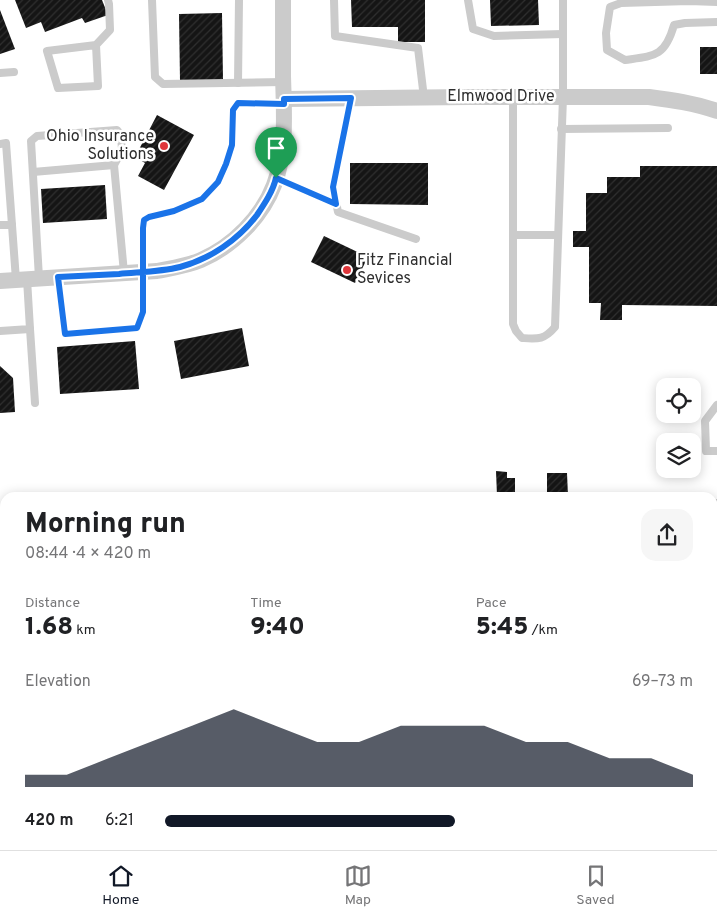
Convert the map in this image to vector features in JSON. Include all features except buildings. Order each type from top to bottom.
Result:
[{"type":"street","points":[[21,279],[144,272],[178,268],[202,260],[221,249],[252,222],[274,185],[280,162],[284,102],[283,0]]},
{"type":"street","name":"Elmwood Drive","points":[[284,102],[351,98],[649,97],[700,105],[717,111]]},
{"type":"lane","points":[[96,45],[98,86],[58,88],[47,50],[96,45],[110,30],[108,0]]},
{"type":"lane","points":[[152,0],[155,77],[163,84],[283,82]]},
{"type":"lane","points":[[238,83],[240,0]]},
{"type":"lane","points":[[334,0],[335,36],[418,48],[424,98]]},
{"type":"lane","points":[[468,0],[473,29],[494,36],[563,34]]},
{"type":"lane","points":[[513,97],[513,324],[522,338],[538,339],[547,336],[555,328],[563,97],[563,0]]},
{"type":"lane","points":[[717,2],[621,3],[610,8],[606,33],[608,50],[625,60],[653,56],[667,45],[674,25],[717,22]]},
{"type":"lane","points":[[0,73],[14,72]]},
{"type":"lane","points":[[351,98],[333,187],[338,212],[416,239]]},
{"type":"lane","points":[[58,277],[65,334],[137,328],[143,312],[144,220],[174,211],[202,199],[218,182],[232,145],[233,110],[238,103],[284,102]]},
{"type":"lane","points":[[562,129],[668,128]]},
{"type":"lane","points":[[21,279],[33,172],[31,141],[37,136],[117,130],[122,134],[122,150],[114,165],[124,273]]},
{"type":"lane","points":[[0,144],[6,143],[12,224],[30,329],[35,403]]},
{"type":"lane","points":[[33,172],[114,165]]},
{"type":"lane","points":[[276,178],[336,204]]},
{"type":"lane","points":[[0,225],[12,224]]},
{"type":"lane","points":[[513,235],[558,235]]},
{"type":"lane","points":[[0,331],[30,329]]},
{"type":"lane","points":[[717,405],[705,421],[706,451],[717,451]]},
{"type":"place","name":"Ohio Insurance Solutions","points":[[164,146]]},
{"type":"place","name":"Fitz Financial Sevices","points":[[347,270]]},
{"type":"route","points":[[276,178],[264,204],[252,222],[221,249],[202,260],[178,268],[157,271],[144,272],[58,277],[65,334],[137,328],[143,312],[144,272],[143,228],[144,220],[174,211],[202,199],[218,182],[232,145],[233,110],[238,103],[284,104],[284,99],[351,98],[333,187],[336,204],[276,178]]}]
